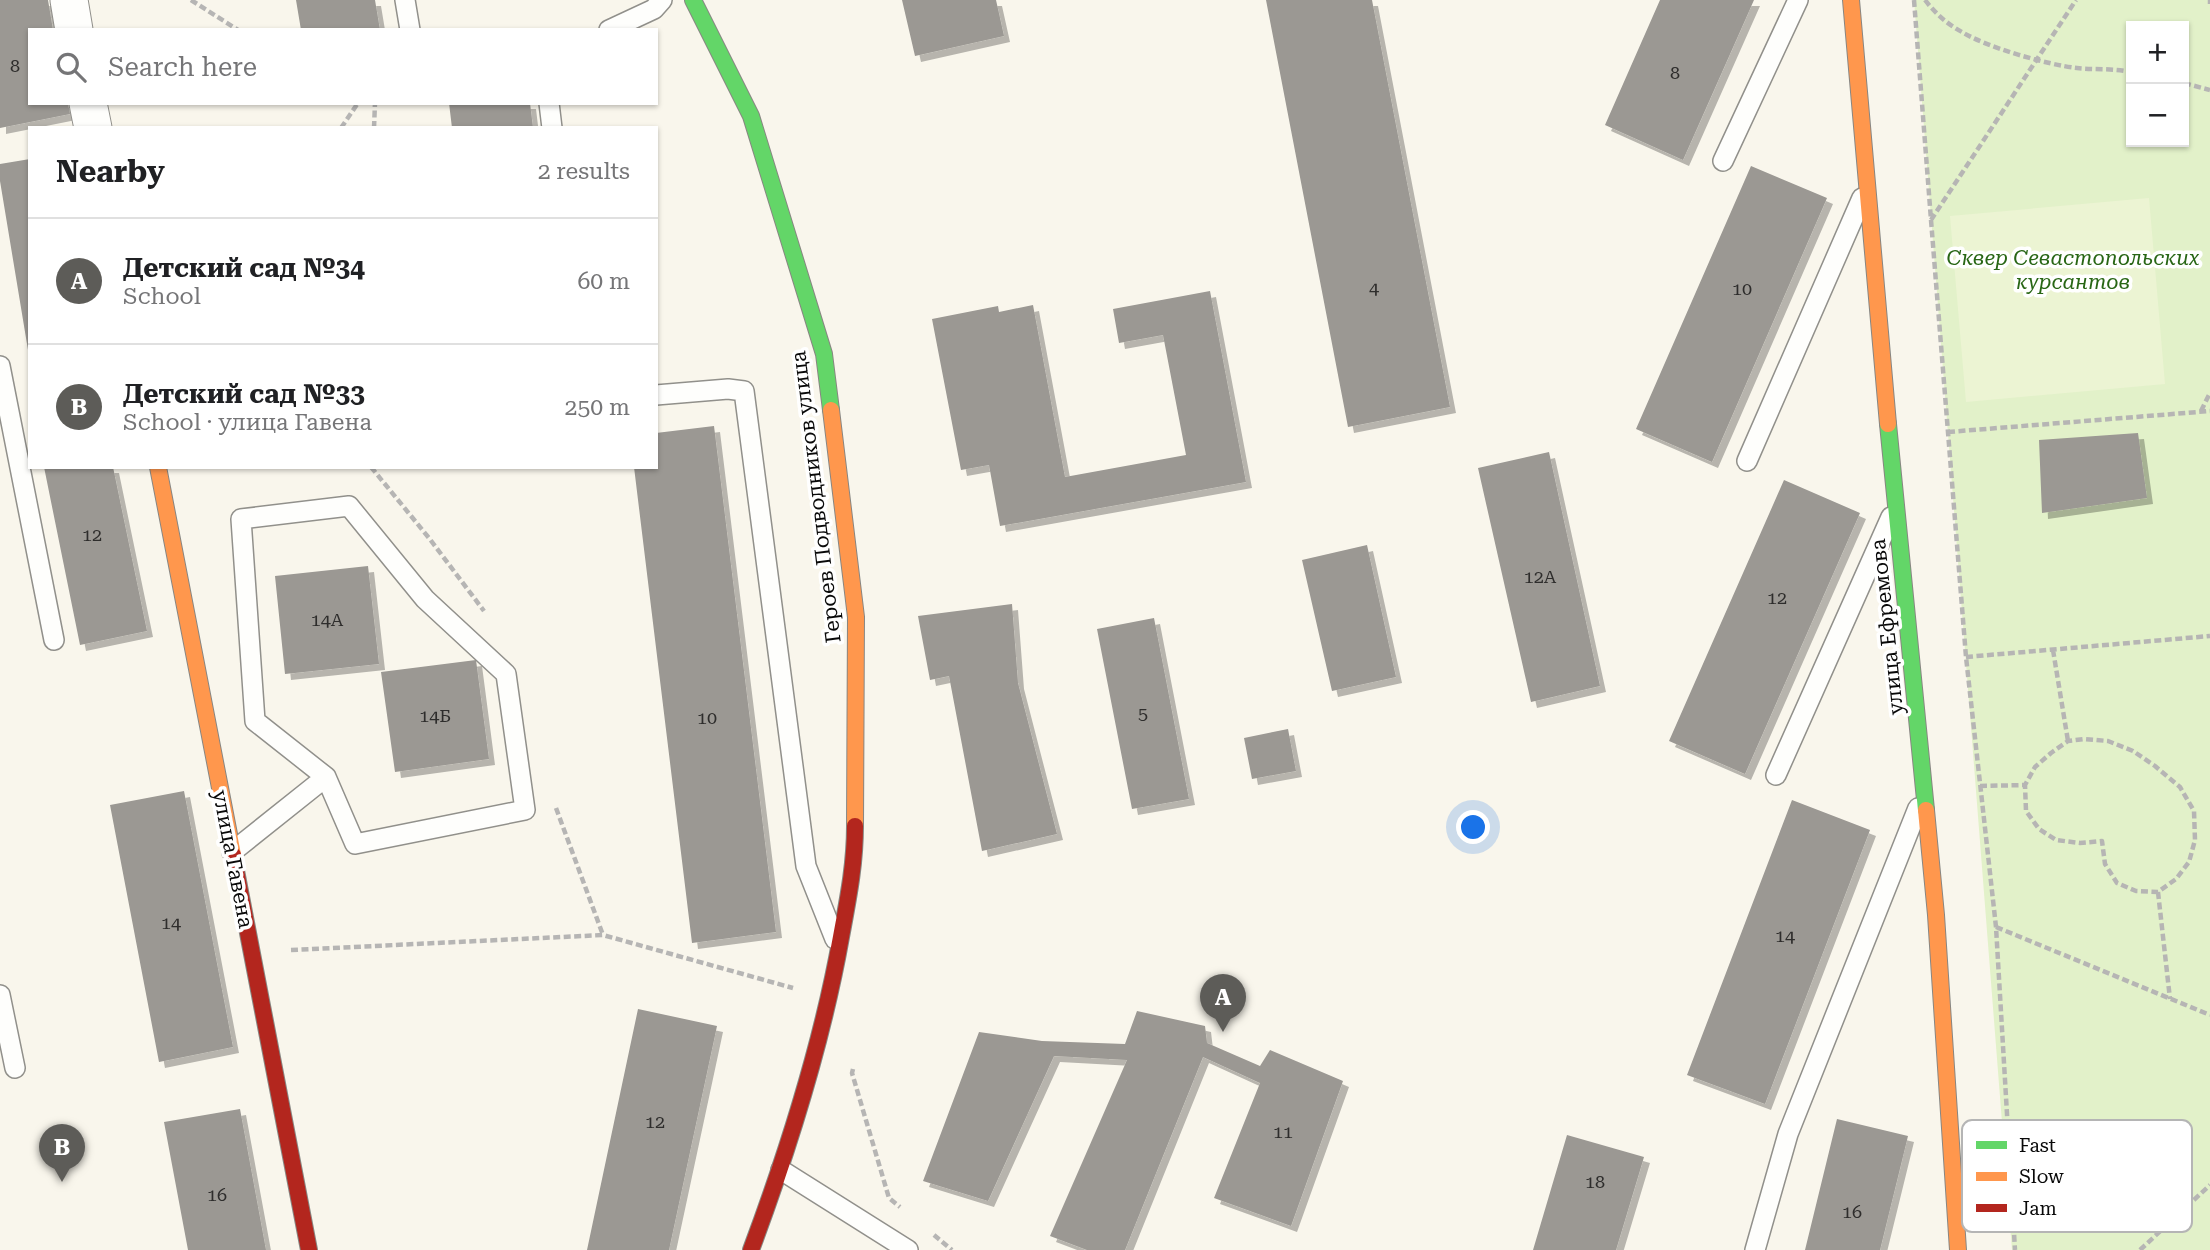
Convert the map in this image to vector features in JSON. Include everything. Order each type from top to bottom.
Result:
[{"type":"street","points":[[69,0],[74,28]]},
{"type":"street","name":"Героев Подводников улица","points":[[693,0],[751,116],[824,354],[856,617],[855,861],[830,999],[781,1170],[751,1250]]},
{"type":"street","name":"улица Ефремова","points":[[1851,0],[1936,915],[1958,1250]]},
{"type":"street","points":[[88,105],[93,126]]},
{"type":"street","name":"улица Гавена","points":[[158,469],[309,1250]]},
{"type":"lane","points":[[405,0],[410,28]]},
{"type":"lane","points":[[613,28],[654,9],[662,0]]},
{"type":"lane","points":[[1723,161],[1798,0]]},
{"type":"lane","points":[[549,105],[552,126]]},
{"type":"lane","points":[[1747,461],[1867,187]]},
{"type":"lane","points":[[0,366],[54,640]]},
{"type":"lane","points":[[658,396],[729,388],[744,391],[806,866],[839,950]]},
{"type":"lane","points":[[349,506],[425,599],[506,674],[525,810],[355,845],[326,777],[255,721],[241,519],[349,506]]},
{"type":"lane","points":[[1776,775],[1896,506]]},
{"type":"lane","points":[[232,852],[326,777]]},
{"type":"lane","points":[[1755,1250],[1788,1134],[1924,792]]},
{"type":"lane","points":[[0,995],[15,1068]]},
{"type":"lane","points":[[781,1170],[908,1250]]},
{"type":"path","points":[[191,0],[235,28]]},
{"type":"path","points":[[1914,0],[1966,657],[1996,927],[2007,1120]]},
{"type":"path","points":[[1925,0],[1936,13],[1963,33],[2038,60],[2077,68],[2112,68],[2126,71]]},
{"type":"path","points":[[1931,220],[2076,0]]},
{"type":"path","points":[[2188,84],[2210,90]]},
{"type":"path","points":[[342,126],[357,105]]},
{"type":"path","points":[[373,126],[375,105]]},
{"type":"path","points":[[2201,412],[2210,393]]},
{"type":"path","points":[[1948,432],[2210,411]]},
{"type":"path","points":[[1966,657],[2210,636]]},
{"type":"path","points":[[2053,650],[2068,741]]},
{"type":"path","points":[[2068,741],[2108,741],[2133,751],[2180,787],[2194,811],[2195,840],[2189,862],[2176,879],[2158,892],[2136,891],[2117,883],[2105,864],[2102,841],[2080,843],[2056,840],[2039,829],[2026,811],[2025,785],[2035,767],[2068,741]]},
{"type":"path","points":[[1980,786],[2025,785]]},
{"type":"path","points":[[2158,892],[2170,999]]},
{"type":"path","points":[[1996,927],[2210,1015]]},
{"type":"path","points":[[251,952],[603,935],[830,999]]},
{"type":"path","points":[[854,1060],[852,1073],[889,1198],[910,1216]]},
{"type":"path","points":[[2192,1202],[2210,1185]]},
{"type":"path","points":[[2014,1232],[2015,1250]]},
{"type":"path","points":[[2140,1250],[2159,1232]]},
{"type":"path","points":[[931,1233],[952,1250]]},
{"type":"green space","name":"Сквер Севастопольских курсантов","points":[[1914,0],[2210,0],[2210,1250],[2012,1250],[2011,1232],[2192,1232],[2192,1120],[2002,1120]]},
{"type":"green space","points":[[2149,198],[2165,384],[1966,402],[1950,216]]},
{"type":"building","points":[[0,0],[48,0],[53,28],[28,28],[28,105],[68,105],[70,114],[0,128]]},
{"type":"building","points":[[296,0],[375,0],[380,28],[301,28]]},
{"type":"building","points":[[902,0],[996,0],[1004,36],[915,56]]},
{"type":"building","points":[[1266,0],[1372,0],[1450,407],[1348,427]]},
{"type":"building","points":[[1660,0],[1754,0],[1683,160],[1605,125]]},
{"type":"building","points":[[449,105],[530,105],[533,126],[452,126]]},
{"type":"building","points":[[28,159],[28,350],[0,181],[0,164]]},
{"type":"building","points":[[1751,166],[1827,198],[1712,462],[1636,429]]},
{"type":"building","points":[[1210,291],[1246,482],[1000,526],[989,465],[961,470],[932,319],[998,306],[999,312],[1033,305],[1065,477],[1186,455],[1163,335],[1119,343],[1113,309]]},
{"type":"building","points":[[714,426],[776,932],[692,943],[634,469],[658,469],[658,433]]},
{"type":"building","points":[[2138,433],[2147,498],[2042,513],[2039,440]]},
{"type":"building","points":[[1549,452],[1600,686],[1531,702],[1478,468]]},
{"type":"building","points":[[44,469],[113,469],[147,631],[80,645]]},
{"type":"building","points":[[1784,480],[1860,513],[1745,774],[1669,741]]},
{"type":"building","points":[[1367,545],[1396,677],[1332,691],[1302,560]]},
{"type":"building","points":[[368,566],[379,664],[285,674],[275,576]]},
{"type":"building","points":[[1012,604],[1018,683],[1057,834],[982,851],[949,676],[930,680],[918,616]]},
{"type":"building","points":[[1154,618],[1189,799],[1132,809],[1097,629]]},
{"type":"building","points":[[476,660],[489,759],[395,772],[381,672]]},
{"type":"building","points":[[1288,729],[1296,771],[1252,779],[1244,738]]},
{"type":"building","points":[[184,791],[233,1047],[159,1062],[110,805]]},
{"type":"building","points":[[1792,800],[1870,830],[1765,1104],[1687,1075]]},
{"type":"building","points":[[638,1009],[717,1026],[669,1250],[587,1250]]},
{"type":"building","points":[[1137,1011],[1205,1026],[1207,1043],[1260,1066],[1270,1050],[1343,1081],[1291,1226],[1214,1198],[1260,1083],[1203,1057],[1125,1250],[1087,1250],[1050,1236],[1127,1060],[1054,1056],[988,1201],[923,1181],[979,1032],[1042,1041],[1125,1044]]},
{"type":"building","points":[[240,1109],[266,1250],[188,1250],[164,1122]]},
{"type":"building","points":[[1837,1119],[1908,1136],[1880,1250],[1805,1250]]},
{"type":"building","points":[[1567,1135],[1644,1157],[1616,1250],[1533,1250]]},
{"type":"traffic: fast","points":[[693,0],[751,116],[824,354],[831,410]]},
{"type":"traffic: fast","points":[[1888,424],[1926,810]]},
{"type":"traffic: slow","points":[[1851,0],[1888,424]]},
{"type":"traffic: slow","points":[[831,410],[856,617],[855,826]]},
{"type":"traffic: slow","points":[[158,469],[233,855]]},
{"type":"traffic: slow","points":[[1926,810],[1936,915],[1958,1250]]},
{"type":"traffic: jam","points":[[751,1250],[791,1134],[824,1017],[849,895],[855,826]]},
{"type":"traffic: jam","points":[[233,855],[309,1250]]},
{"type":"place","name":"Детский сад №34","points":[[1223,1032]]},
{"type":"place","name":"Детский сад №33","points":[[62,1182]]}]
